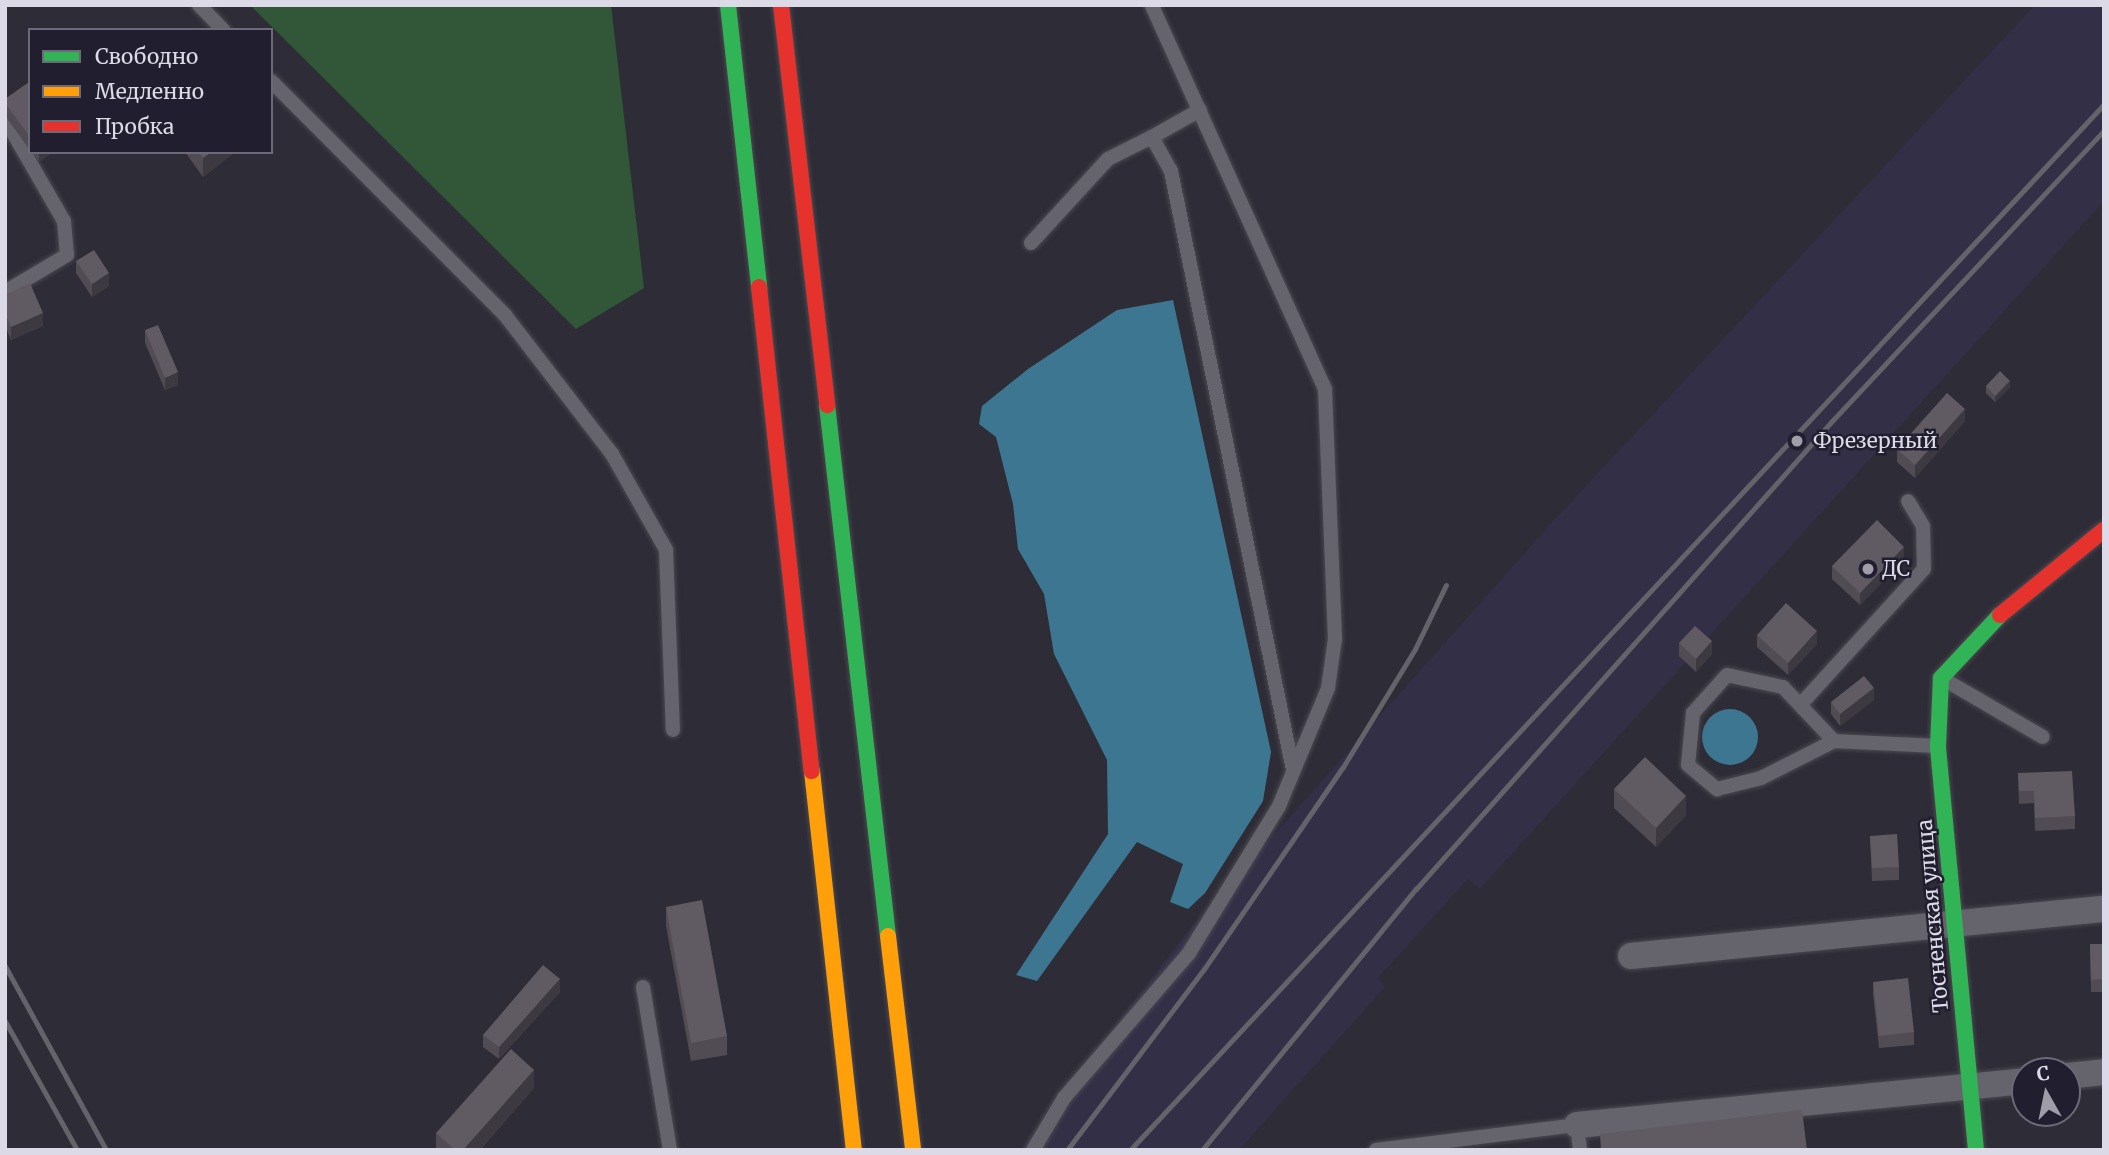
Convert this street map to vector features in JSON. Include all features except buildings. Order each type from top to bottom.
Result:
[{"type":"main road","points":[[728,5],[854,1150]]},
{"type":"main road","points":[[781,5],[913,1147]]},
{"type":"main road","points":[[1941,678],[1982,629],[2104,530]]},
{"type":"main road","name":"Тосненская улица","points":[[1941,678],[1938,746],[1976,1150]]},
{"type":"street","points":[[1631,956],[2104,909]]},
{"type":"street","points":[[2081,1074],[2104,1072]]},
{"type":"street","points":[[1579,1138],[2011,1082]]},
{"type":"lane","points":[[199,5],[221,28]]},
{"type":"lane","points":[[1033,1150],[1064,1098],[1189,953],[1279,806],[1328,688],[1335,639],[1325,389],[1153,5]]},
{"type":"lane","points":[[273,83],[505,314],[612,454],[666,550],[673,730]]},
{"type":"lane","points":[[1031,243],[1108,159],[1199,110]]},
{"type":"lane","points":[[5,119],[64,221],[66,255],[5,292]]},
{"type":"lane","points":[[1152,136],[1171,171],[1293,771]]},
{"type":"lane","points":[[1802,704],[1924,569],[1923,526],[1908,501]]},
{"type":"lane","points":[[1834,741],[1802,704],[1783,687],[1727,675],[1693,713],[1688,765],[1717,789],[1761,778],[1834,741],[1938,746]]},
{"type":"lane","points":[[1941,678],[2043,737]]},
{"type":"lane","points":[[642,987],[670,1150]]},
{"type":"lane","points":[[1376,1150],[1579,1138]]},
{"type":"shaded area","points":[[2035,5],[2104,5],[2104,201],[1480,889],[1468,879],[1378,978],[1385,987],[1239,1150],[1020,1150],[1183,937],[1557,517]]},
{"type":"green space","points":[[250,5],[611,5],[644,288],[576,329]]},
{"type":"water","points":[[1173,300],[1271,752],[1263,801],[1205,893],[1188,909],[1170,902],[1183,864],[1137,842],[1037,981],[1016,975],[1108,834],[1107,760],[1054,654],[1044,594],[1018,549],[1013,504],[996,437],[979,424],[982,406],[1028,369],[1117,310]]},
{"type":"water","points":[[1724,709],[1736,709],[1746,713],[1754,721],[1758,737],[1754,753],[1746,761],[1736,765],[1724,765],[1714,761],[1706,753],[1702,743],[1702,731],[1706,721],[1714,713]]},
{"type":"railway","points":[[1130,1150],[2104,104]]},
{"type":"railway","points":[[1202,1150],[1416,889],[1832,421],[2104,130]]},
{"type":"railway","points":[[1067,1150],[1204,969],[1343,767],[1415,649],[1446,585]]},
{"type":"railway","points":[[5,966],[106,1150]]},
{"type":"railway","points":[[5,1021],[77,1150]]},
{"type":"traffic: fast","points":[[728,5],[759,287]]},
{"type":"traffic: fast","points":[[827,405],[888,936]]},
{"type":"traffic: fast","points":[[1976,1150],[1938,746],[1941,678],[2000,615]]},
{"type":"traffic: slow","points":[[812,771],[854,1150]]},
{"type":"traffic: slow","points":[[888,936],[913,1150]]},
{"type":"traffic: jam","points":[[781,5],[827,405]]},
{"type":"traffic: jam","points":[[759,287],[812,771]]},
{"type":"traffic: jam","points":[[2000,615],[2104,530]]},
{"type":"place","name":"Фрезерный","points":[[1797,441]]},
{"type":"place","name":"ДС","points":[[1868,569]]}]
